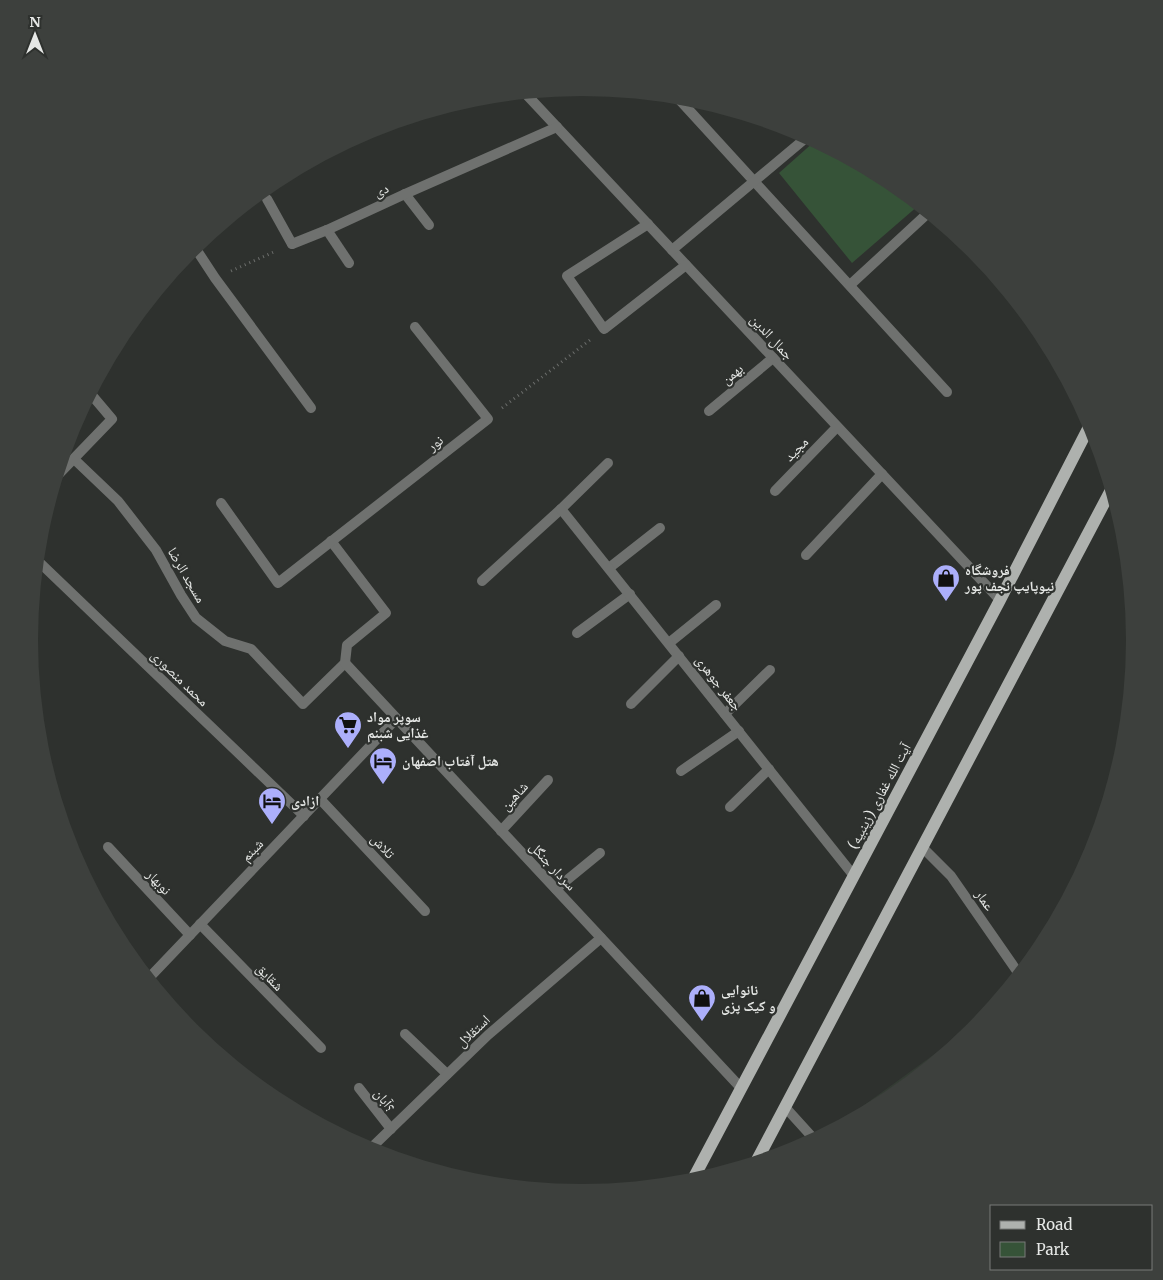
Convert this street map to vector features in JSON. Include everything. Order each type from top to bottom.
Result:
[{"type":"main road","name":"آیت الله غفاری (زینبیه)","points":[[697,1172],[1000,600],[1085,435]]},
{"type":"main road","points":[[761,1153],[1107,498]]},
{"type":"street","name":"جمال الدین","points":[[530,99],[1000,600]]},
{"type":"street","points":[[685,106],[947,392]]},
{"type":"street","name":"دی","points":[[292,244],[557,127]]},
{"type":"street","points":[[672,250],[800,142]]},
{"type":"street","points":[[405,194],[429,225]]},
{"type":"street","points":[[267,199],[292,244]]},
{"type":"street","points":[[850,285],[924,217]]},
{"type":"street","points":[[648,224],[567,276],[604,329],[686,265]]},
{"type":"street","points":[[327,230],[349,263]]},
{"type":"street","points":[[199,253],[311,408]]},
{"type":"street","points":[[415,327],[488,419]]},
{"type":"street","name":"بهمن","points":[[709,411],[773,358]]},
{"type":"street","points":[[65,468],[112,419],[94,398]]},
{"type":"street","name":"نور","points":[[221,503],[278,583],[488,419]]},
{"type":"street","name":"مجید","points":[[775,491],[837,427]]},
{"type":"street","name":"مسجد الرضا","points":[[74,459],[118,501],[156,550],[196,618],[225,641],[251,649],[303,704],[345,663],[346,645],[386,613],[331,541]]},
{"type":"street","points":[[482,581],[608,463]]},
{"type":"street","points":[[806,555],[882,474]]},
{"type":"street","name":"جعفر جوهری","points":[[561,509],[854,876]]},
{"type":"street","points":[[609,568],[660,528]]},
{"type":"street","name":"محمد منصوری","points":[[43,565],[304,816]]},
{"type":"street","points":[[577,633],[630,594]]},
{"type":"street","points":[[669,643],[716,606]]},
{"type":"street","points":[[631,704],[679,656]]},
{"type":"street","name":"سردار جنگل","points":[[345,663],[741,1088]]},
{"type":"street","points":[[725,714],[770,670]]},
{"type":"street","name":"شبنم","points":[[153,974],[396,719]]},
{"type":"street","points":[[681,771],[739,732]]},
{"type":"street","points":[[730,807],[769,769]]},
{"type":"street","name":"شاهین","points":[[501,831],[548,780]]},
{"type":"street","name":"تلاش","points":[[320,799],[425,911]]},
{"type":"street","name":"نوبهار","points":[[108,847],[190,935]]},
{"type":"street","name":"عمار","points":[[922,847],[951,876],[1015,968]]},
{"type":"street","points":[[556,889],[600,853]]},
{"type":"street","name":"شقایق","points":[[200,924],[321,1048]]},
{"type":"street","name":"استقلال","points":[[375,1144],[488,1036],[601,938]]},
{"type":"street","points":[[405,1034],[447,1074]]},
{"type":"street","name":"؟آبان","points":[[358,1088],[390,1129]]},
{"type":"street","points":[[785,1107],[809,1134]]},
{"type":"path","points":[[215,278],[292,244]]},
{"type":"path","points":[[488,419],[604,329]]},
{"type":"shaded area","points":[[931,1056],[913,1072],[873,1099]]},
{"type":"green space","points":[[809,146],[854,169],[914,209],[852,263],[779,173]]},
{"type":"place","name":"فروشگاه نیوپایپ نجف پور","points":[[946,602]]},
{"type":"place","name":"سوپر مواد غذایی شبنم","points":[[348,749]]},
{"type":"place","name":"هتل آفتاب اصفهان","points":[[383,785]]},
{"type":"place","name":"ازادی","points":[[272,825]]},
{"type":"place","name":"نانوایی و کیک پزی","points":[[702,1022]]}]
